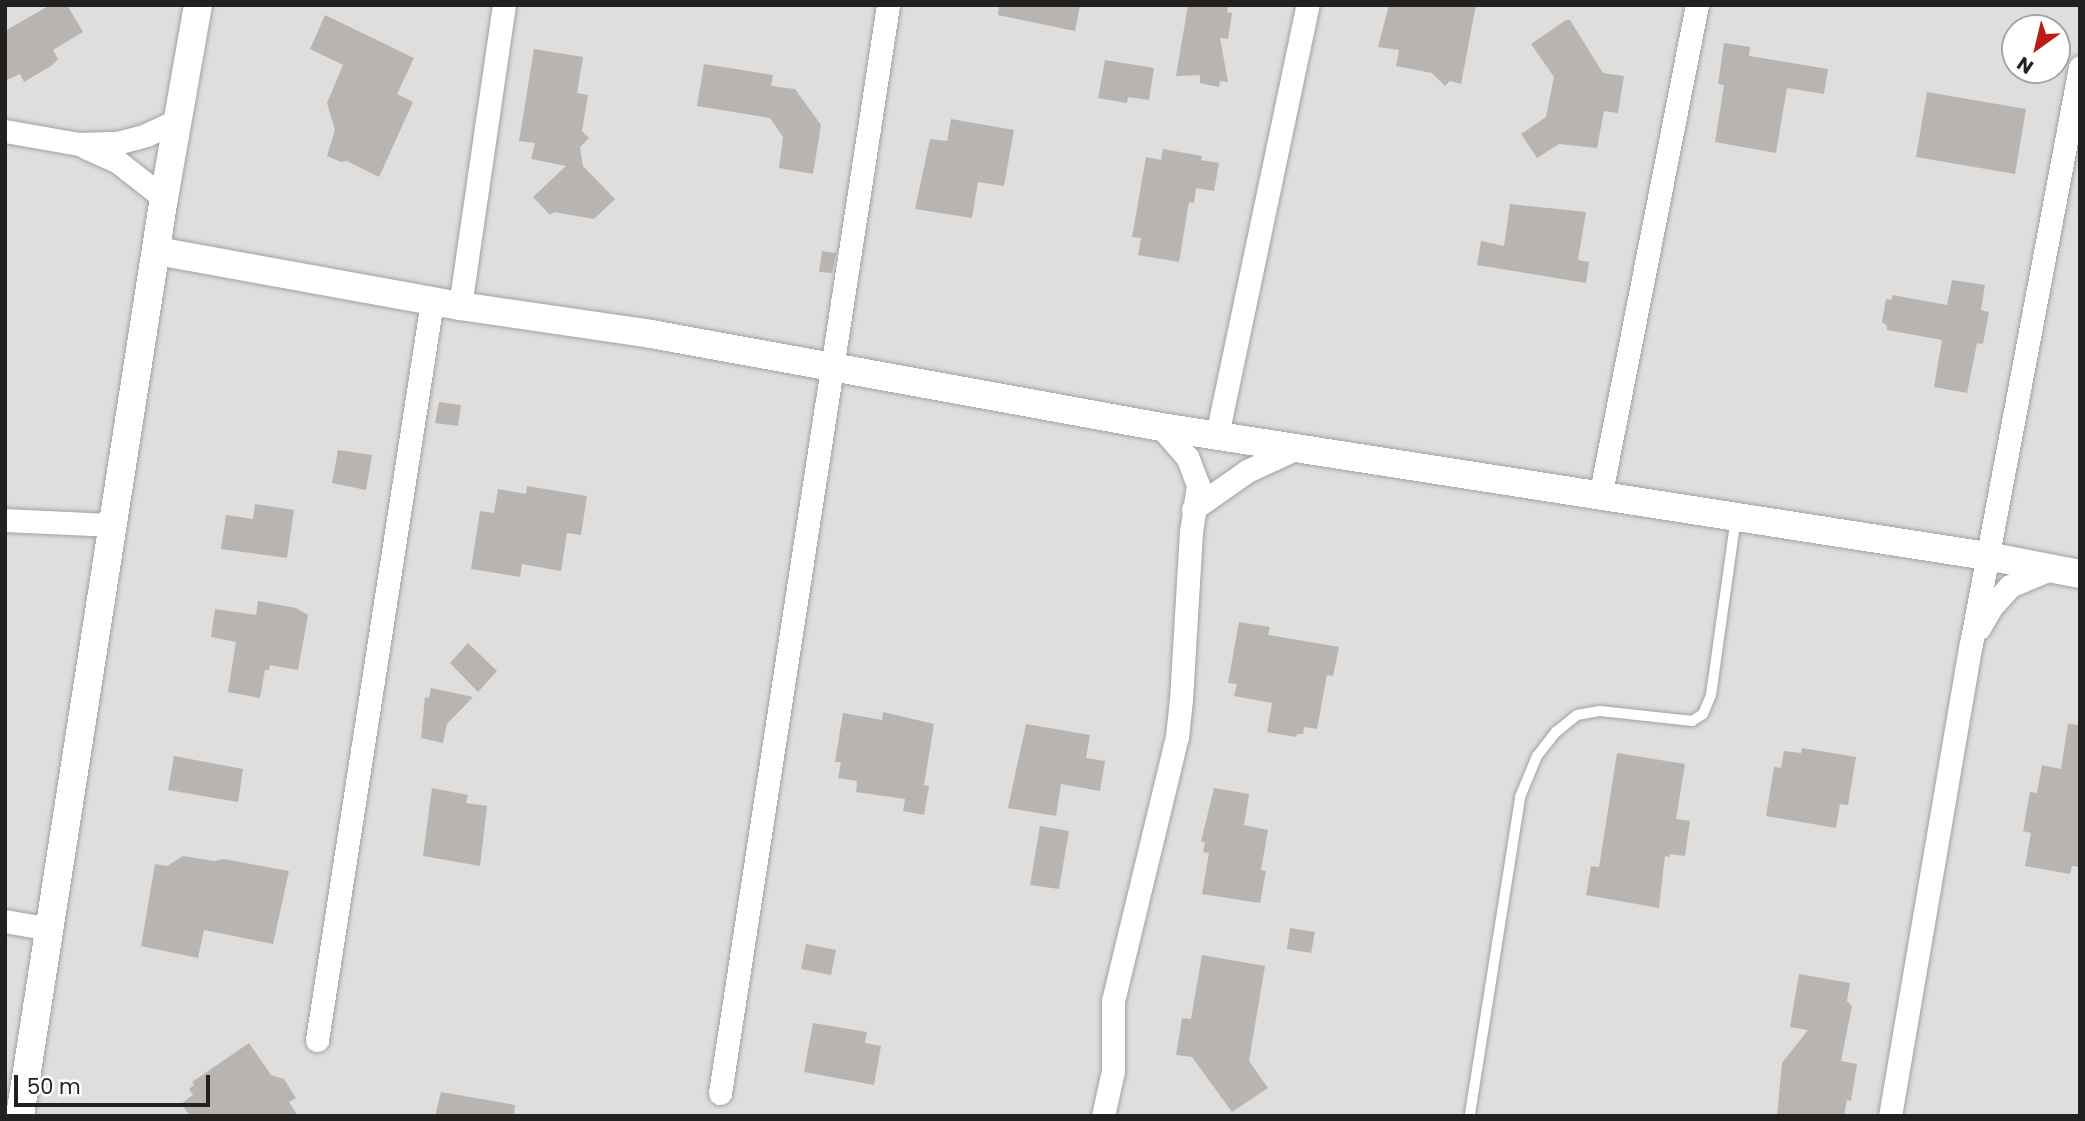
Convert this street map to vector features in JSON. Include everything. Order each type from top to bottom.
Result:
[{"type":"street","points":[[20,1116],[164,198],[198,5]]},
{"type":"street","points":[[460,306],[504,5]]},
{"type":"street","points":[[720,1093],[834,370],[888,5]]},
{"type":"street","points":[[1217,435],[1308,5]]},
{"type":"street","points":[[1601,497],[1697,5]]},
{"type":"street","points":[[1890,1116],[1970,643],[2080,67]]},
{"type":"street","points":[[5,131],[79,144],[117,143],[146,135],[178,120]]},
{"type":"street","points":[[79,144],[118,162],[164,198]]},
{"type":"street","points":[[157,251],[460,306],[651,334],[834,370],[1161,427],[1987,556],[2080,574]]},
{"type":"street","points":[[317,1040],[432,301]]},
{"type":"street","points":[[1103,1116],[1113,1071],[1113,1001],[1177,737],[1193,509],[1198,485],[1188,457],[1161,427]]},
{"type":"street","points":[[1193,509],[1247,471],[1297,448]]},
{"type":"street","points":[[5,520],[113,525]]},
{"type":"street","points":[[1970,643],[1991,607],[2010,586],[2050,569]]},
{"type":"street","points":[[5,921],[50,929]]},
{"type":"lane","points":[[1470,1114],[1520,797],[1537,756],[1556,732],[1577,715],[1600,711],[1692,720],[1703,714],[1712,695],[1736,517]]},
{"type":"shaded area","points":[[5,5],[2080,5],[2080,1116],[5,1116]]},
{"type":"building","points":[[50,5],[67,5],[83,32],[53,50],[58,59],[51,66],[24,82],[20,74],[5,81],[5,31]]},
{"type":"building","points":[[999,5],[1080,5],[1075,31],[998,15]]},
{"type":"building","points":[[1188,5],[1228,5],[1227,12],[1232,13],[1228,39],[1220,38],[1228,82],[1220,81],[1219,87],[1200,83],[1200,75],[1176,76]]},
{"type":"building","points":[[1389,5],[1476,5],[1461,84],[1450,81],[1445,86],[1432,73],[1396,66],[1399,50],[1378,47]]},
{"type":"building","points":[[325,15],[414,58],[397,94],[413,102],[379,177],[347,161],[341,162],[327,156],[335,130],[327,103],[343,65],[310,49]]},
{"type":"building","points":[[1570,20],[1603,73],[1624,76],[1618,113],[1604,111],[1597,148],[1559,144],[1537,158],[1521,134],[1546,117],[1554,77],[1531,44]]},
{"type":"building","points":[[1724,43],[1750,47],[1749,56],[1828,69],[1824,94],[1787,88],[1776,153],[1715,142],[1724,85],[1718,84]]},
{"type":"building","points":[[534,49],[583,57],[577,93],[588,95],[582,131],[589,138],[580,147],[583,166],[615,199],[594,219],[554,212],[550,215],[533,197],[566,166],[531,159],[535,143],[519,141]]},
{"type":"building","points":[[1105,60],[1154,68],[1149,100],[1128,97],[1127,103],[1098,98]]},
{"type":"building","points":[[704,64],[773,75],[771,86],[795,89],[821,125],[813,174],[779,168],[783,137],[770,118],[697,106]]},
{"type":"building","points":[[1927,92],[2026,109],[2015,174],[1916,157]]},
{"type":"building","points":[[951,119],[1014,130],[1004,186],[978,182],[972,218],[915,209],[930,139],[947,141]]},
{"type":"building","points":[[1163,149],[1202,156],[1201,160],[1219,163],[1214,191],[1196,188],[1194,203],[1189,202],[1179,262],[1138,255],[1141,238],[1132,237],[1146,157],[1161,160]]},
{"type":"building","points":[[1510,204],[1586,212],[1578,260],[1589,262],[1586,283],[1477,265],[1481,241],[1504,246]]},
{"type":"building","points":[[822,251],[836,253],[832,273],[819,272]]},
{"type":"building","points":[[1952,280],[1985,285],[1981,310],[1989,312],[1983,344],[1977,343],[1967,393],[1934,387],[1942,340],[1887,330],[1887,326],[1882,322],[1886,299],[1892,300],[1892,295],[1947,305]]},
{"type":"building","points":[[439,402],[461,405],[458,426],[435,423]]},
{"type":"building","points":[[338,450],[372,455],[366,490],[332,483]]},
{"type":"building","points":[[527,486],[587,496],[581,535],[567,533],[561,571],[522,564],[520,577],[471,569],[480,511],[494,513],[498,489],[526,494]]},
{"type":"building","points":[[255,504],[294,510],[287,558],[221,549],[226,515],[253,519]]},
{"type":"building","points":[[258,601],[296,608],[308,615],[298,670],[270,665],[269,670],[265,670],[260,698],[228,692],[236,642],[211,637],[215,609],[256,615]]},
{"type":"building","points":[[1239,622],[1270,627],[1268,635],[1339,647],[1333,676],[1327,675],[1317,729],[1304,727],[1303,734],[1297,734],[1296,737],[1267,732],[1272,703],[1234,696],[1237,684],[1228,683]]},
{"type":"building","points":[[468,643],[497,671],[478,692],[450,663]]},
{"type":"building","points":[[431,688],[473,697],[447,724],[443,743],[421,738],[425,697],[429,698]]},
{"type":"building","points":[[883,712],[934,724],[924,785],[929,786],[924,815],[903,811],[905,799],[856,792],[857,781],[838,778],[841,762],[835,762],[843,713],[882,720]]},
{"type":"building","points":[[1026,724],[1090,735],[1086,758],[1105,761],[1100,791],[1061,784],[1056,816],[1008,808]]},
{"type":"building","points":[[2068,724],[2080,725],[2080,867],[2072,866],[2070,874],[2025,866],[2031,833],[2023,831],[2030,792],[2037,793],[2042,765],[2061,769]]},
{"type":"building","points":[[1802,748],[1856,757],[1848,805],[1840,804],[1836,828],[1766,816],[1774,767],[1781,768],[1784,751],[1801,753]]},
{"type":"building","points":[[1617,753],[1685,764],[1676,819],[1690,821],[1685,856],[1665,856],[1659,908],[1586,895],[1591,866],[1599,867]]},
{"type":"building","points":[[174,756],[243,769],[238,802],[168,790]]},
{"type":"building","points":[[432,788],[468,795],[466,803],[487,806],[480,866],[423,856]]},
{"type":"building","points":[[1214,788],[1249,794],[1244,825],[1268,830],[1261,870],[1266,871],[1260,903],[1202,894],[1209,853],[1203,852],[1205,842],[1201,842]]},
{"type":"building","points":[[1040,826],[1069,831],[1059,889],[1030,885]]},
{"type":"building","points":[[183,856],[214,861],[224,859],[289,871],[273,944],[204,930],[198,958],[141,946],[155,864],[167,866]]},
{"type":"building","points":[[1290,928],[1315,932],[1311,953],[1287,949]]},
{"type":"building","points":[[806,944],[836,950],[831,975],[801,969]]},
{"type":"building","points":[[1202,955],[1265,966],[1249,1061],[1268,1088],[1232,1112],[1192,1057],[1176,1055],[1182,1018],[1191,1019]]},
{"type":"building","points":[[1799,974],[1850,983],[1847,1001],[1852,1006],[1841,1061],[1857,1064],[1851,1101],[1847,1100],[1844,1116],[1777,1116],[1782,1063],[1808,1030],[1790,1027]]},
{"type":"building","points":[[813,1023],[867,1032],[865,1043],[881,1046],[874,1085],[804,1072]]},
{"type":"building","points":[[249,1043],[271,1075],[284,1079],[296,1098],[289,1102],[298,1116],[190,1116],[181,1104],[193,1095],[189,1089],[194,1085],[192,1082]]},
{"type":"building","points":[[441,1092],[515,1105],[514,1116],[435,1116]]}]
